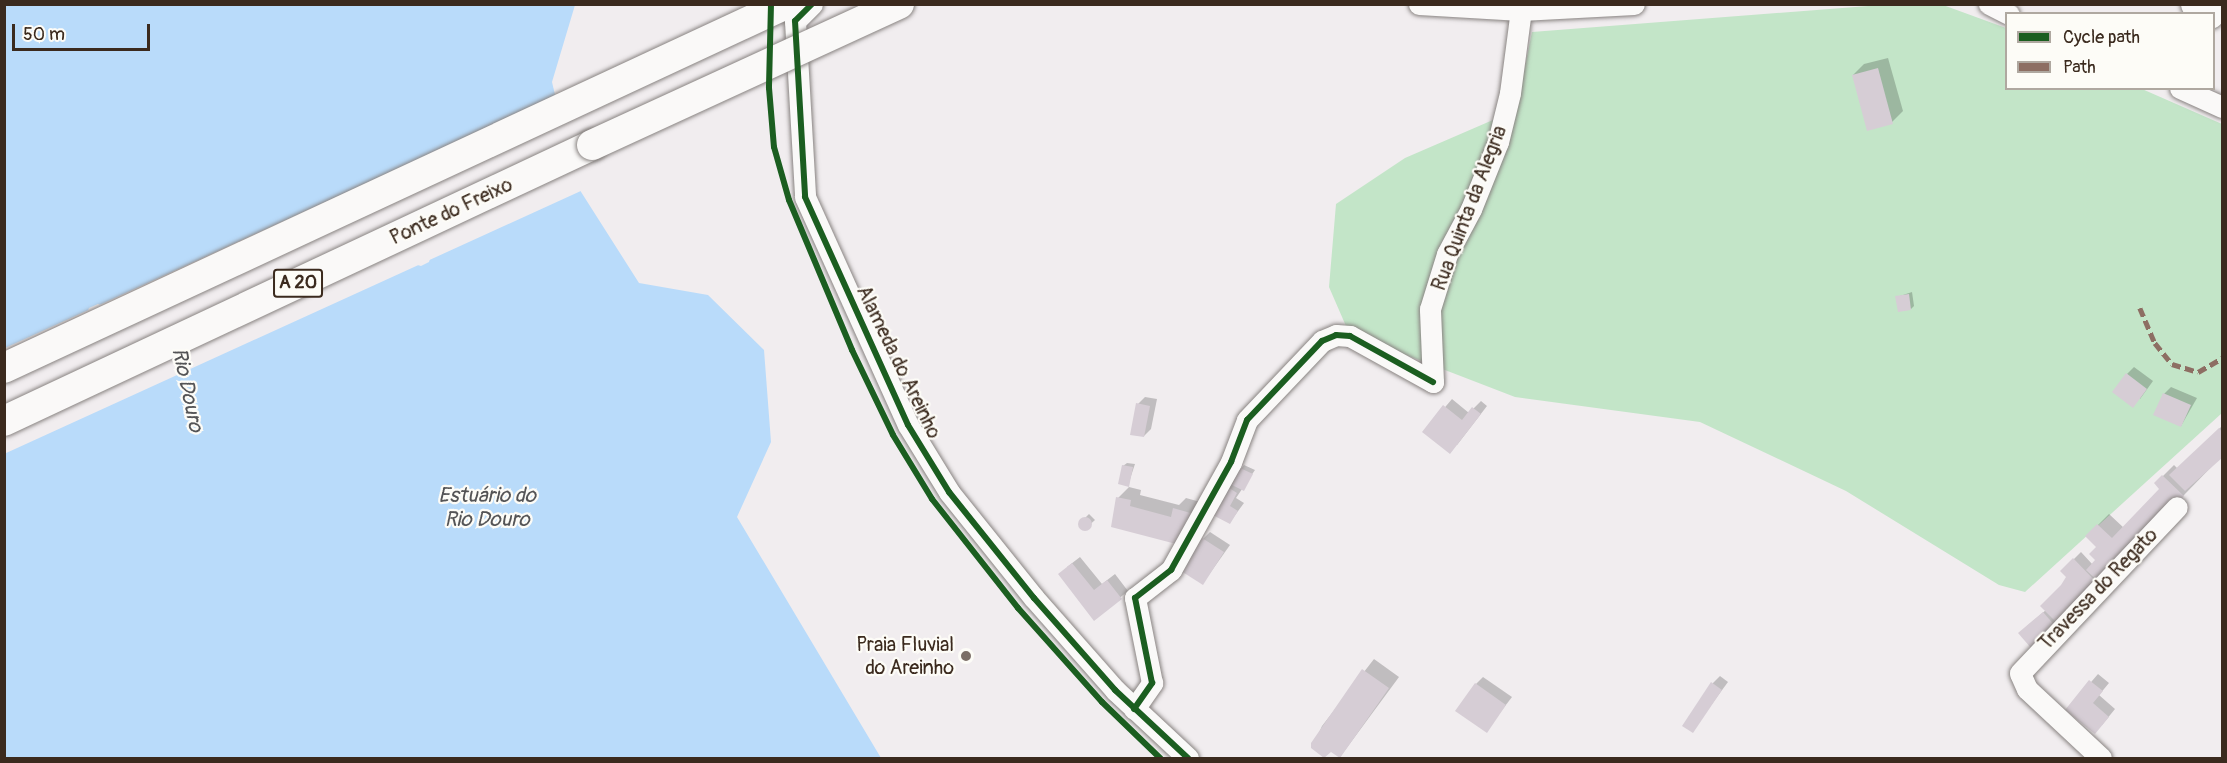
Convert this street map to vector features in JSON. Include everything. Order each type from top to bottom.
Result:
[{"type":"highway","name":"A 20","points":[[4,368],[786,4]]},
{"type":"highway","name":"Ponte do Freixo","points":[[4,421],[899,4]]},
{"type":"street","name":"Alameda do Areinho","points":[[813,4],[795,21],[806,197],[868,342],[908,425],[949,492],[1034,598],[1134,709],[1188,759]]},
{"type":"street","points":[[1419,4],[1521,10],[1634,4]]},
{"type":"street","points":[[1989,4],[2005,12]]},
{"type":"street","name":"Rua Quinta da Alegria","points":[[1134,709],[1152,683],[1135,598],[1171,570],[1231,462],[1247,420],[1322,341],[1336,335],[1350,336],[1433,382],[1430,309],[1447,254],[1471,209],[1498,142],[1510,93],[1521,10]]},
{"type":"street","points":[[2185,90],[2223,107]]},
{"type":"street","name":"Travessa do Regato","points":[[2101,759],[2027,689],[2020,673],[2177,507]]},
{"type":"green space","points":[[1881,5],[1943,5],[2005,28],[2005,90],[2144,90],[2222,124],[2222,413],[2025,592],[1999,585],[1846,491],[1700,422],[1515,397],[1349,333],[1329,287],[1336,204],[1405,158],[1516,110],[1532,32]]},
{"type":"water","name":"Estuário do Rio Douro","points":[[4,5],[575,5],[552,82],[576,184],[639,283],[708,295],[764,350],[771,442],[737,517],[881,758],[5,758]],"holes":[[[399,177],[432,252],[429,262],[421,266],[411,263],[377,188]],[[98,304],[107,307],[141,382],[138,392],[129,396],[119,393],[85,318],[89,308]]]},
{"type":"pier","points":[[558,96],[583,190],[4,454],[5,348]],"holes":[[[396,180],[429,252],[420,263],[413,261],[380,188]],[[98,307],[105,310],[138,382],[129,393],[121,390],[89,318]]]},
{"type":"building","points":[[1878,68],[1893,124],[1867,131],[1852,75]]},
{"type":"building","points":[[1909,294],[1911,310],[1898,312],[1895,296]]},
{"type":"building","points":[[2126,373],[2147,389],[2133,408],[2112,392]]},
{"type":"building","points":[[2163,393],[2191,405],[2181,427],[2153,415]]},
{"type":"building","points":[[1136,403],[1150,406],[1144,437],[1130,435]]},
{"type":"building","points":[[1443,405],[1462,420],[1472,407],[1481,414],[1450,454],[1422,432]]},
{"type":"building","points":[[2219,428],[2222,432],[2222,458],[2185,491],[2169,475]]},
{"type":"building","points":[[1122,465],[1133,467],[1129,487],[1118,484]]},
{"type":"building","points":[[1240,468],[1253,474],[1244,491],[1232,485]]},
{"type":"building","points":[[2162,475],[2184,496],[2100,583],[2086,570],[2095,560],[2089,554],[2096,547],[2085,536],[2097,524],[2112,538],[2159,489],[2154,483]]},
{"type":"building","points":[[1223,484],[1237,493],[1230,506],[1238,511],[1230,524],[1207,512]]},
{"type":"building","points":[[1116,497],[1131,500],[1130,506],[1171,517],[1173,508],[1194,514],[1180,545],[1111,527]]},
{"type":"building","points":[[1085,517],[1090,519],[1092,524],[1090,529],[1085,531],[1080,529],[1078,524],[1080,519]]},
{"type":"building","points":[[1202,538],[1224,552],[1203,585],[1181,571]]},
{"type":"building","points":[[2073,558],[2098,584],[2059,625],[2040,606],[2061,585],[2066,577],[2060,571]]},
{"type":"building","points":[[1072,563],[1094,590],[1107,580],[1122,599],[1094,621],[1058,574]]},
{"type":"building","points":[[2043,612],[2056,627],[2031,648],[2018,633]]},
{"type":"building","points":[[1362,669],[1389,688],[1340,758],[1331,752],[1324,758],[1311,748],[1311,743]]},
{"type":"building","points":[[2089,680],[2103,691],[2093,703],[2109,717],[2095,734],[2065,710]]},
{"type":"building","points":[[1711,682],[1722,690],[1693,733],[1682,726]]},
{"type":"building","points":[[1475,683],[1506,705],[1487,733],[1455,711]]},
{"type":"marked path","points":[[2140,308],[2155,343],[2172,364],[2198,372],[2222,358]]},
{"type":"cycle path","points":[[771,4],[769,88],[774,147],[789,200],[852,350],[893,435],[932,499],[1018,608],[1102,702],[1160,758]]},
{"type":"cycle path","points":[[812,4],[795,21],[805,197],[908,425],[949,492],[1034,598],[1115,690],[1188,758]]},
{"type":"cycle path","points":[[1134,709],[1152,683],[1135,598],[1171,570],[1231,462],[1247,420],[1322,341],[1336,335],[1350,336],[1433,382]]},
{"type":"place","name":"Praia Fluvial do Areinho","points":[[966,656]]},
{"type":"water label","name":"Rio Douro","points":[[187,390]]}]
